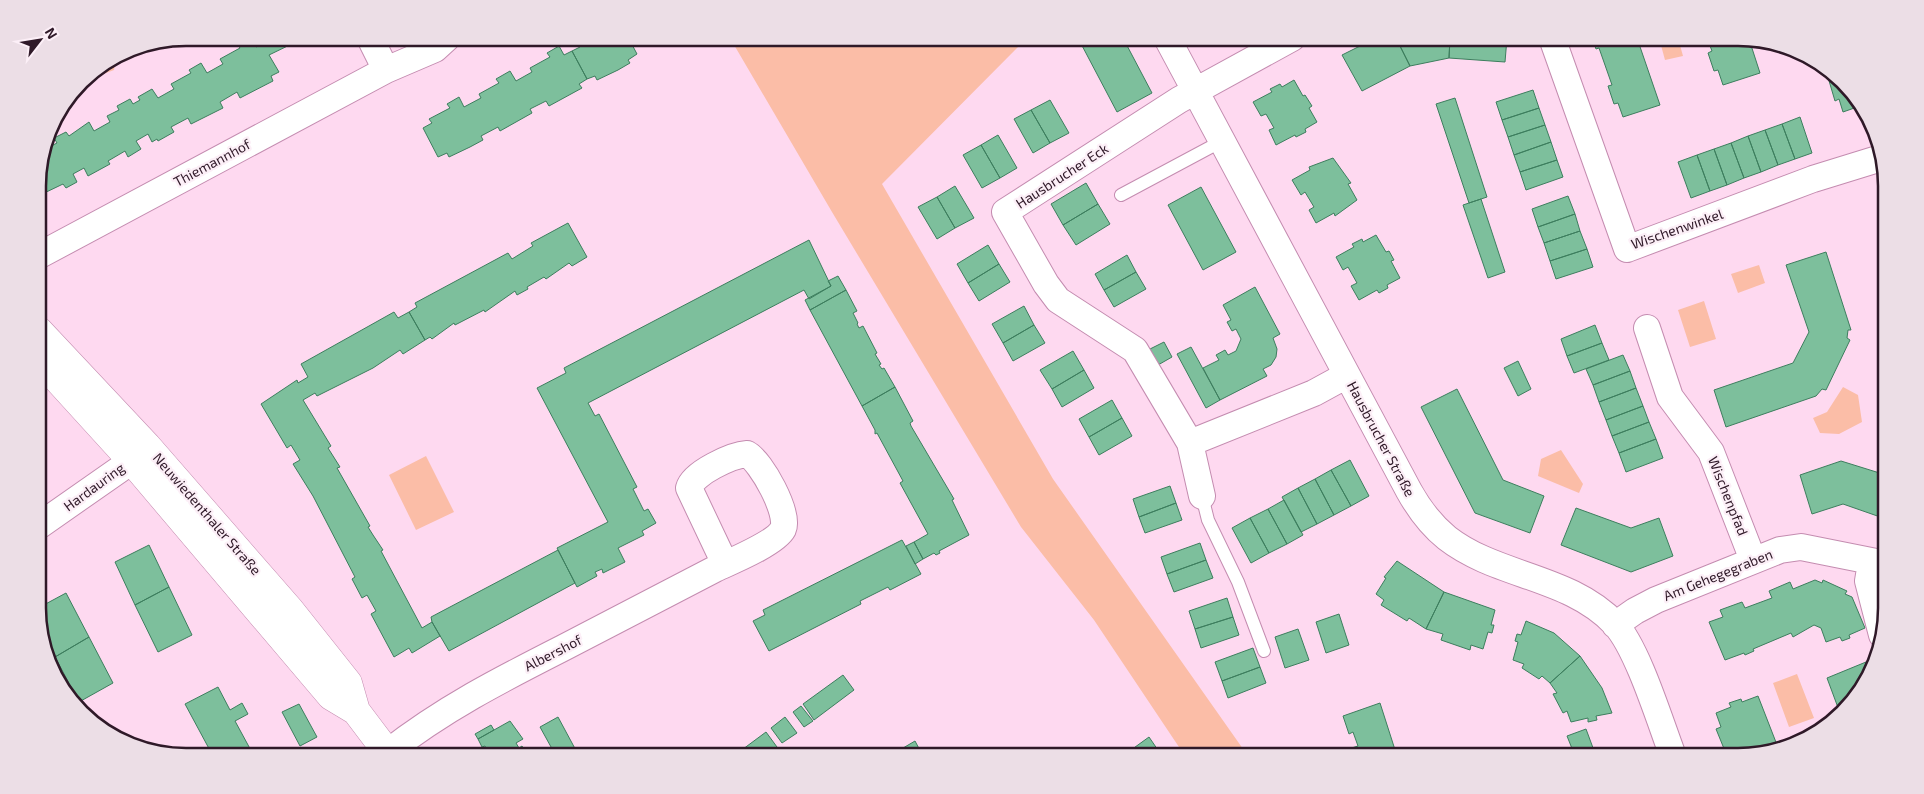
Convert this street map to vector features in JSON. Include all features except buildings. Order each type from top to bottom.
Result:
[{"type":"street","points":[[374,46],[386,70]]},
{"type":"street","name":"Thiemannhof","points":[[47,251],[386,70],[437,46]]},
{"type":"street","name":"Hausbrucher Straße","points":[[1171,46],[1409,491],[1424,514],[1438,530],[1470,553],[1572,594],[1600,611],[1616,625],[1630,646],[1670,747]]},
{"type":"street","points":[[1195,90],[1277,46]]},
{"type":"street","name":"Wischenwinkel","points":[[1555,46],[1627,249],[1813,179],[1875,160]]},
{"type":"street","name":"Hausbrucher Eck","points":[[1195,90],[1005,212],[1046,284],[1058,300],[1135,350],[1190,442],[1202,496]]},
{"type":"street","name":"Wischenpfad","points":[[1647,328],[1670,396],[1711,452],[1753,560]]},
{"type":"street","name":"Neuwiedenthaler Straße","points":[[47,340],[139,453]]},
{"type":"street","name":"Neuwiedenthaler Straße","points":[[47,366],[139,453],[290,610],[348,683],[356,711],[383,748]]},
{"type":"street","points":[[1190,442],[1314,393],[1347,375]]},
{"type":"street","name":"Hardauring","points":[[46,520],[139,453]]},
{"type":"street","name":"Am Gehegegraben","points":[[1616,625],[1635,611],[1656,600],[1780,550],[1802,547],[1878,564]]},
{"type":"street","name":"Albershof","points":[[398,748],[465,698],[725,564]]},
{"type":"street","points":[[1877,617],[1868,581],[1878,566]]},
{"type":"lane","points":[[1121,195],[1222,141]]},
{"type":"lane","points":[[1202,496],[1208,520],[1238,582],[1264,650]]},
{"type":"shaded area","points":[[735,46],[1019,46],[882,184],[1053,479],[1242,747],[1179,747],[1094,620],[1021,527]]},
{"type":"shaded area","points":[[1661,46],[1680,46],[1683,56],[1665,60]]},
{"type":"shaded area","points":[[115,67],[114,70],[104,74]]},
{"type":"shaded area","points":[[1759,265],[1765,283],[1738,293],[1731,274]]},
{"type":"shaded area","points":[[1704,301],[1716,339],[1690,347],[1678,310]]},
{"type":"shaded area","points":[[1843,387],[1858,395],[1862,422],[1839,434],[1820,433],[1813,418],[1827,412]]},
{"type":"shaded area","points":[[1561,450],[1583,484],[1579,493],[1538,476],[1541,459]]},
{"type":"shaded area","points":[[426,456],[454,512],[416,530],[389,475]]},
{"type":"shaded area","points":[[1797,674],[1814,718],[1789,727],[1773,683]]}]
